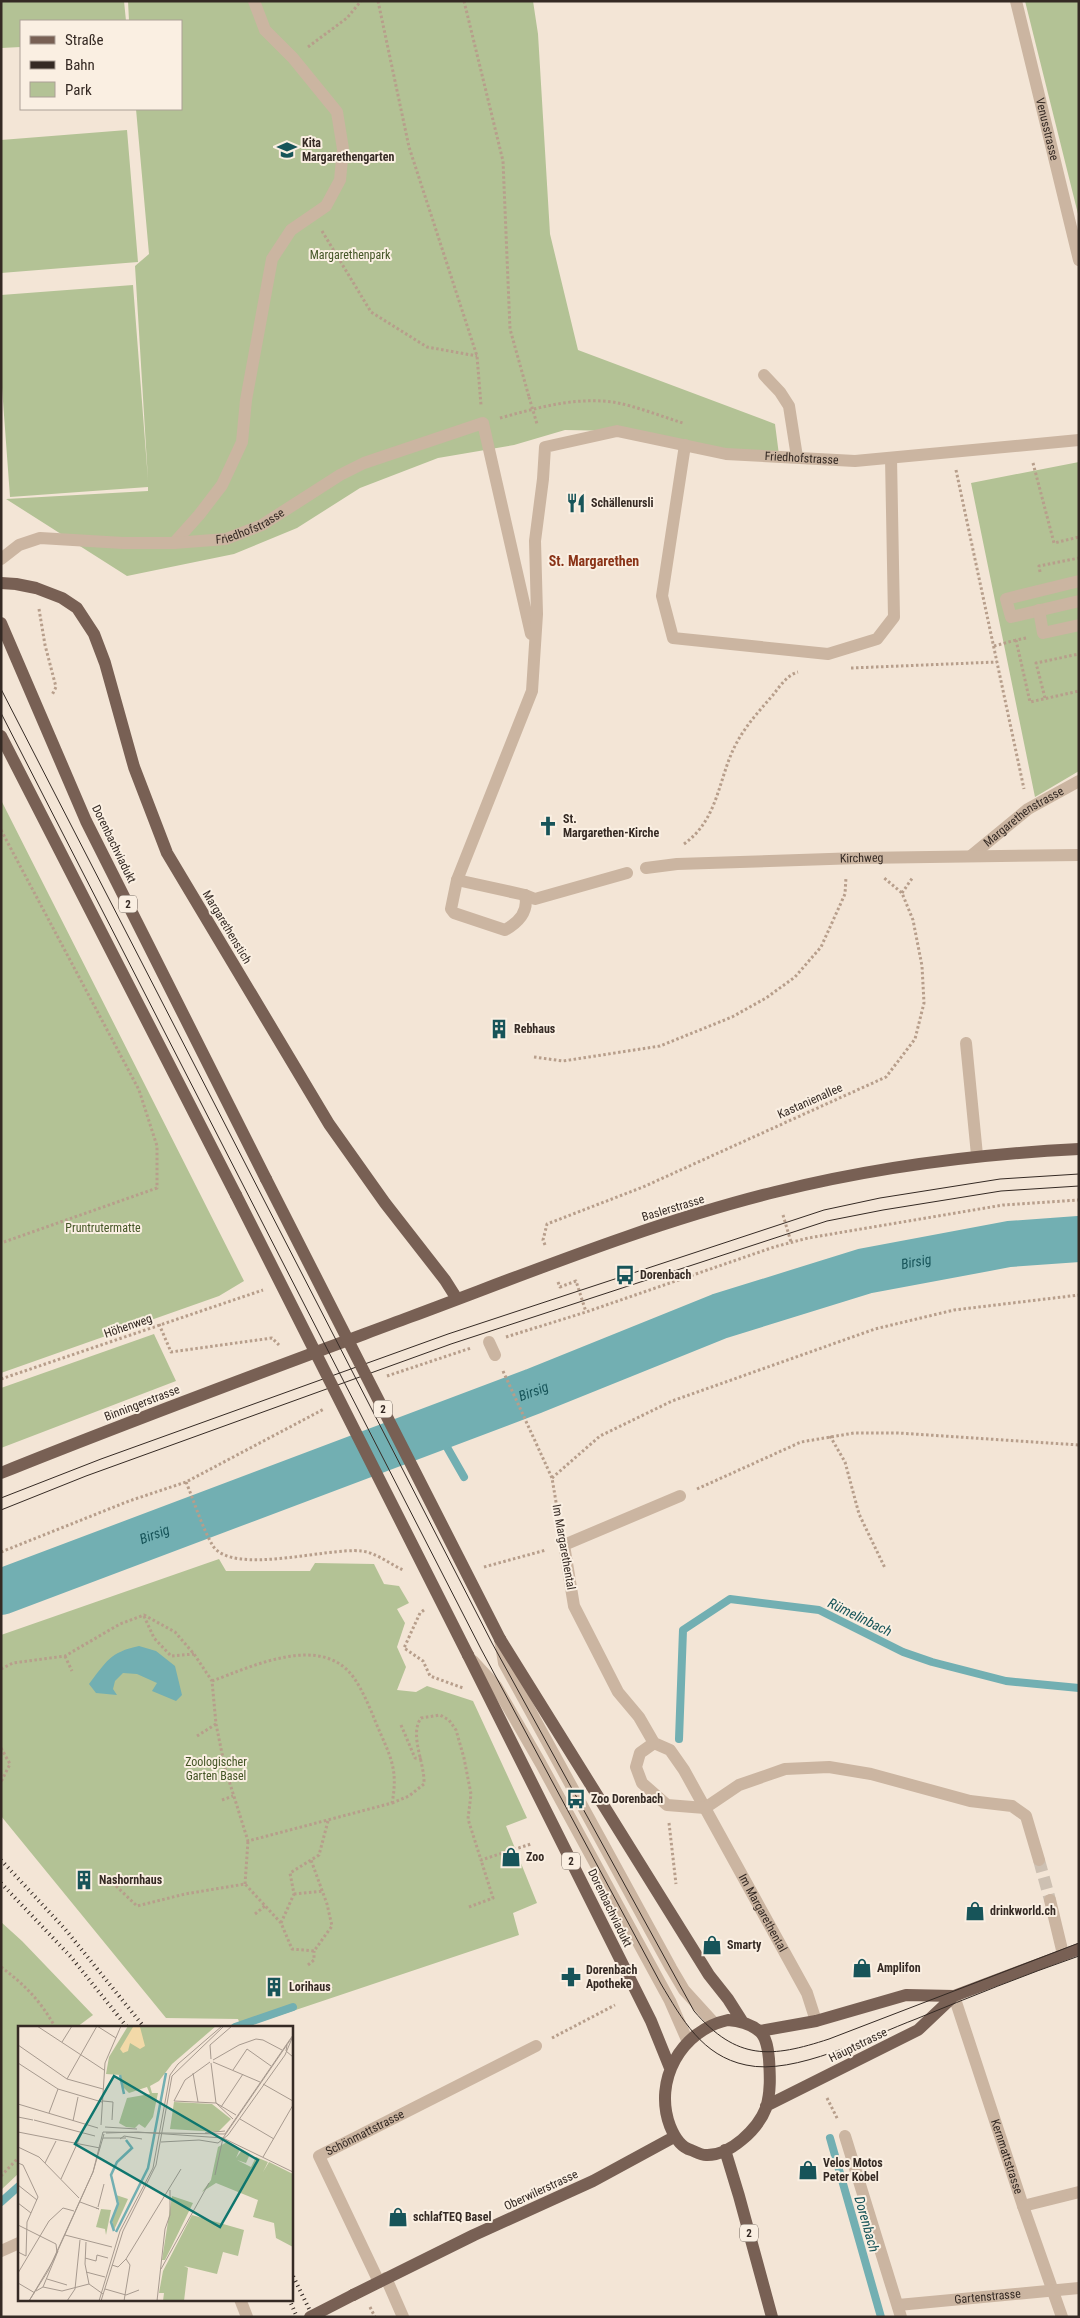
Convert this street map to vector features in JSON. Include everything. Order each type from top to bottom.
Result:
[{"type":"main road","name":"Margarethenstich","points":[[1,583],[36,588],[62,598],[77,608],[94,634],[105,662],[134,767],[167,853],[329,1124],[385,1203],[445,1280],[457,1299]]},
{"type":"main road","name":"Dorenbachviadukt","points":[[1,623],[86,821],[500,1639]]},
{"type":"main road","name":"2","points":[[1,736],[236,1195],[468,1656]]},
{"type":"main road","name":"Baslerstrasse","points":[[293,1360],[656,1227],[775,1192],[873,1171],[977,1155],[1079,1149]]},
{"type":"main road","name":"Binningerstrasse","points":[[1,1473],[293,1360]]},
{"type":"main road","name":"2","points":[[500,1639],[709,1975],[742,2021]]},
{"type":"main road","name":"Dorenbachviadukt","points":[[468,1656],[651,2021],[670,2068]]},
{"type":"main road","name":"Hauptstrasse","points":[[760,2031],[816,2021],[906,1995],[954,1996],[1079,1949]]},
{"type":"main road","name":"Hauptstrasse","points":[[766,2106],[918,2030],[954,1996]]},
{"type":"main road","points":[[728,2020],[742,2021],[760,2031],[767,2045],[770,2082],[766,2106],[754,2129],[725,2150],[706,2155],[686,2149],[674,2137],[664,2106],[664,2091],[670,2068],[694,2035],[714,2023],[728,2020]]},
{"type":"main road","name":"Oberwilerstrasse","points":[[310,2317],[474,2235],[593,2181],[674,2137]]},
{"type":"main road","name":"2","points":[[725,2150],[772,2317]]},
{"type":"street","points":[[174,543],[222,485],[242,442],[248,391],[272,259],[291,230],[326,206],[340,180],[343,149],[337,112],[293,58],[265,30],[254,1]]},
{"type":"street","name":"Venusstrasse","points":[[1016,1],[1079,260]]},
{"type":"street","points":[[764,375],[780,392],[789,406],[797,456]]},
{"type":"street","points":[[482,423],[535,649],[532,690],[457,880],[451,909],[454,913],[505,930],[521,919],[527,906],[525,895]]},
{"type":"street","name":"Friedhofstrasse","points":[[1,559],[19,545],[40,538],[123,543],[174,543],[226,539],[262,524],[340,475],[364,463],[482,423]]},
{"type":"street","name":"Friedhofstrasse","points":[[535,649],[537,614],[535,541],[545,447],[617,431],[726,454],[797,456],[855,461],[1079,440]]},
{"type":"street","points":[[685,445],[662,596],[673,638],[828,654],[877,639],[894,617],[891,458]]},
{"type":"street","points":[[1079,581],[1006,598],[1011,617],[1079,601]]},
{"type":"street","points":[[1039,610],[1043,633],[1079,625]]},
{"type":"street","name":"Margarethenstrasse","points":[[971,856],[1028,809],[1079,781]]},
{"type":"street","name":"Kirchweg","points":[[646,868],[676,864],[853,858],[1079,855]]},
{"type":"street","points":[[457,880],[525,895],[535,899],[627,874]]},
{"type":"street","points":[[966,1043],[977,1155]]},
{"type":"street","points":[[489,1342],[495,1354]]},
{"type":"street","points":[[564,1545],[680,1496]]},
{"type":"street","name":"Im Margarethental","points":[[564,1545],[574,1606],[618,1692],[639,1717],[654,1743],[670,1750],[684,1770],[807,1993],[816,2021]]},
{"type":"street","points":[[500,1639],[504,1663],[667,1960],[684,1990],[714,2023]]},
{"type":"street","points":[[468,1656],[496,1686],[536,1755],[670,2001],[688,2042]]},
{"type":"street","points":[[654,1743],[640,1754],[636,1767],[642,1783],[667,1805],[705,1808],[739,1785],[785,1769],[829,1767],[871,1774],[970,1801],[1012,1806],[1026,1816],[1039,1860]]},
{"type":"street","points":[[1050,1900],[1063,1954]]},
{"type":"street","name":"Kernmattstrasse","points":[[954,1996],[1051,2290],[1062,2317]]},
{"type":"street","name":"Schönmattstrasse","points":[[383,2280],[319,2156],[536,2046]]},
{"type":"street","points":[[845,2136],[899,2311]]},
{"type":"street","points":[[1023,2206],[1079,2192]]},
{"type":"street","points":[[1,2251],[18,2243]]},
{"type":"street","points":[[383,2280],[403,2317]]},
{"type":"street","name":"Gartenstrasse","points":[[899,2311],[1051,2290],[1079,2288]]},
{"type":"street","points":[[240,2300],[247,2317]]},
{"type":"path","points":[[293,58],[347,18],[361,1]]},
{"type":"path","points":[[378,1],[409,148],[477,356],[482,423]]},
{"type":"path","points":[[464,1],[503,161],[510,329],[537,424]]},
{"type":"path","points":[[313,215],[371,312],[427,347],[477,356]]},
{"type":"path","points":[[1028,445],[1054,543],[1079,538]]},
{"type":"path","points":[[952,452],[1020,771]]},
{"type":"path","points":[[36,588],[45,645],[56,687],[42,718]]},
{"type":"path","points":[[994,646],[1043,633]]},
{"type":"path","points":[[1016,640],[1030,702],[1079,691]]},
{"type":"path","points":[[1045,698],[1036,663],[1079,654]]},
{"type":"path","points":[[844,668],[997,662]]},
{"type":"path","points":[[682,845],[696,835],[705,822],[717,799],[736,744],[747,726],[786,680],[794,673],[806,670]]},
{"type":"path","points":[[1,830],[139,1090],[157,1146],[157,1188],[1,1244]]},
{"type":"path","points":[[534,1057],[563,1061],[660,1046],[732,1018],[766,998],[795,977],[821,947],[846,894],[853,858]]},
{"type":"path","name":"Kastanienallee","points":[[552,1264],[543,1240],[547,1224],[643,1187],[886,1077],[914,1039],[924,1003],[922,966],[913,920],[902,893],[853,858]]},
{"type":"path","points":[[383,1378],[586,1312],[774,1247],[808,1238],[1003,1204],[1079,1200]]},
{"type":"path","points":[[783,1216],[791,1242]]},
{"type":"path","points":[[805,1244],[808,1238]]},
{"type":"path","points":[[559,1283],[560,1287],[576,1281],[586,1312]]},
{"type":"path","name":"Höhenweg","points":[[1,1379],[262,1290]]},
{"type":"path","points":[[552,1478],[600,1436],[672,1401],[876,1329],[954,1310],[1079,1295]]},
{"type":"path","points":[[159,1324],[171,1352],[272,1338],[281,1348]]},
{"type":"path","name":"Im Margarethental","points":[[495,1354],[552,1478],[564,1545]]},
{"type":"path","points":[[1,1552],[129,1501],[186,1482],[332,1405]]},
{"type":"path","points":[[680,1496],[801,1442],[830,1436],[854,1433],[898,1433],[1079,1445]]},
{"type":"path","points":[[830,1436],[845,1462],[860,1514],[885,1568]]},
{"type":"path","points":[[186,1482],[213,1547],[226,1557],[288,1559],[342,1550],[364,1551],[404,1571]]},
{"type":"path","points":[[481,1567],[564,1545]]},
{"type":"path","points":[[427,1609],[420,1613],[404,1648],[423,1661],[430,1676],[462,1688]]},
{"type":"path","points":[[144,1615],[154,1638],[171,1656],[194,1654]]},
{"type":"path","points":[[1,1669],[14,1664],[65,1656],[120,1624],[144,1615],[176,1632],[212,1680],[216,1724],[233,1796],[248,1841],[245,1884],[281,1923],[292,1949],[314,1951]]},
{"type":"path","points":[[65,1656],[72,1671]]},
{"type":"path","points":[[212,1680],[284,1656],[318,1656],[336,1661],[353,1677],[374,1718],[392,1762],[396,1783],[392,1803]]},
{"type":"path","points":[[248,1841],[392,1803],[409,1796],[424,1784],[425,1770],[415,1733],[416,1725],[421,1718],[440,1715],[449,1720],[456,1730],[471,1794],[468,1819],[493,1898],[469,1907]]},
{"type":"path","points":[[197,1736],[216,1724]]},
{"type":"path","points":[[401,1725],[414,1758],[422,1759]]},
{"type":"path","points":[[1,1748],[10,1764],[1,1782]]},
{"type":"path","points":[[222,1800],[233,1796]]},
{"type":"path","points":[[667,1805],[676,1884]]},
{"type":"path","points":[[281,1923],[294,1894],[290,1872],[319,1855],[328,1820]]},
{"type":"path","points":[[481,1860],[531,1844]]},
{"type":"path","points":[[308,1965],[314,1960],[314,1951],[332,1926],[323,1891],[312,1860]]},
{"type":"path","points":[[116,1886],[137,1906],[185,1894],[245,1884]]},
{"type":"path","points":[[294,1894],[323,1891]]},
{"type":"path","points":[[255,1914],[265,1906]]},
{"type":"path","points":[[1,1966],[42,2003],[54,2026]]},
{"type":"path","points":[[536,2046],[615,2005]]},
{"type":"path","points":[[827,2098],[845,2136]]},
{"type":"path","points":[[1,2176],[18,2158]]},
{"type":"green space","points":[[1,1],[124,1],[126,20],[20,20],[20,47],[1,48]]},
{"type":"green space","name":"Margarethenpark","points":[[128,1],[533,1],[538,34],[550,234],[578,350],[775,424],[779,455],[726,454],[617,431],[565,430],[514,445],[438,458],[360,488],[297,528],[234,554],[127,576],[6,499],[148,491],[148,487],[10,497],[1,374],[1,295],[133,285],[148,480],[135,266],[149,254],[136,110],[182,110],[182,20],[129,20]]},
{"type":"green space","points":[[1025,1],[1079,1],[1079,218]]},
{"type":"green space","points":[[127,130],[138,262],[1,273],[1,140]]},
{"type":"green space","points":[[1079,462],[1079,771],[1035,797],[971,483]]},
{"type":"green space","name":"Pruntrutermatte","points":[[1,800],[244,1281],[219,1296],[1,1373]]},
{"type":"green space","points":[[154,1334],[176,1381],[1,1448],[1,1388]]},
{"type":"green space","name":"Zoologischer Garten Basel","points":[[219,1559],[226,1571],[310,1571],[315,1563],[374,1564],[384,1584],[399,1586],[409,1603],[397,1609],[405,1623],[397,1647],[406,1667],[397,1690],[416,1692],[427,1686],[473,1701],[527,1818],[506,1826],[537,1903],[513,1913],[519,1935],[248,2026],[241,2026],[238,2019],[166,2018],[1,1816],[1,1635]]},
{"type":"green space","points":[[1,1922],[22,1941],[93,2015],[78,2026],[18,2026],[18,2174],[1,2190]]},
{"type":"water","points":[[139,1646],[156,1651],[175,1666],[182,1695],[176,1701],[152,1691],[157,1683],[137,1674],[123,1673],[115,1681],[113,1689],[117,1695],[96,1693],[89,1684],[115,1655],[129,1648]]},
{"type":"waterway","name":"Birsig","points":[[1,1592],[534,1391],[720,1316],[865,1271],[1009,1244],[1079,1239]]},
{"type":"waterway","name":"Dorenbach","points":[[436,1428],[464,1477]]},
{"type":"waterway","name":"Rümelinbach","points":[[679,1739],[683,1630],[730,1599],[819,1610],[903,1652],[932,1662],[1006,1681],[1079,1688]]},
{"type":"waterway","name":"Rümelinbach","points":[[238,2026],[293,2007]]},
{"type":"waterway","name":"Dorenbach","points":[[830,2138],[881,2317]]},
{"type":"waterway","name":"Rümelinbach","points":[[1,2202],[18,2187]]},
{"type":"tunnel","points":[[1039,1860],[1050,1900]]},
{"type":"tram line","points":[[1,689],[492,1643],[694,2011],[725,2039],[740,2047],[772,2052],[789,2050],[829,2039],[1079,1943]]},
{"type":"tram line","points":[[1,713],[481,1649],[661,1984],[695,2034],[705,2045],[731,2060],[746,2065],[765,2067],[786,2065],[809,2060],[855,2044],[997,1986],[1079,1956]]},
{"type":"tram line","points":[[1,1498],[101,1459],[448,1334],[824,1210],[880,1198],[1000,1179],[1079,1174]]},
{"type":"tram line","points":[[1,1510],[86,1476],[451,1344],[827,1221],[1001,1191],[1079,1186]]},
{"type":"railway","points":[[1,1860],[65,1929],[143,2026]]},
{"type":"railway","points":[[1,1883],[71,1957],[126,2026]]},
{"type":"railway","points":[[292,2274],[313,2317]]},
{"type":"railway","points":[[289,2300],[297,2317]]},
{"type":"place","name":"Kita Margarethengarten","points":[[287,150]]},
{"type":"place","name":"Schällenursli","points":[[576,503]]},
{"type":"place","name":"St. Margarethen-Kirche","points":[[548,826]]},
{"type":"place","name":"Rebhaus","points":[[499,1029]]},
{"type":"place","name":"Dorenbach","points":[[625,1275]]},
{"type":"place","name":"Zoo Dorenbach","points":[[576,1799]]},
{"type":"place","name":"Zoo","points":[[511,1857]]},
{"type":"place","name":"Nashornhaus","points":[[84,1880]]},
{"type":"place","name":"drinkworld.ch","points":[[975,1911]]},
{"type":"place","name":"Smarty","points":[[712,1945]]},
{"type":"place","name":"Amplifon","points":[[862,1968]]},
{"type":"place","name":"Dorenbach Apotheke","points":[[571,1977]]},
{"type":"place","name":"Lorihaus","points":[[274,1987]]},
{"type":"place","name":"Velos Motos Peter Kobel","points":[[808,2170]]},
{"type":"place","name":"schlafTEQ Basel","points":[[398,2217]]},
{"type":"district","name":"St. Margarethen","points":[[594,561]]}]
